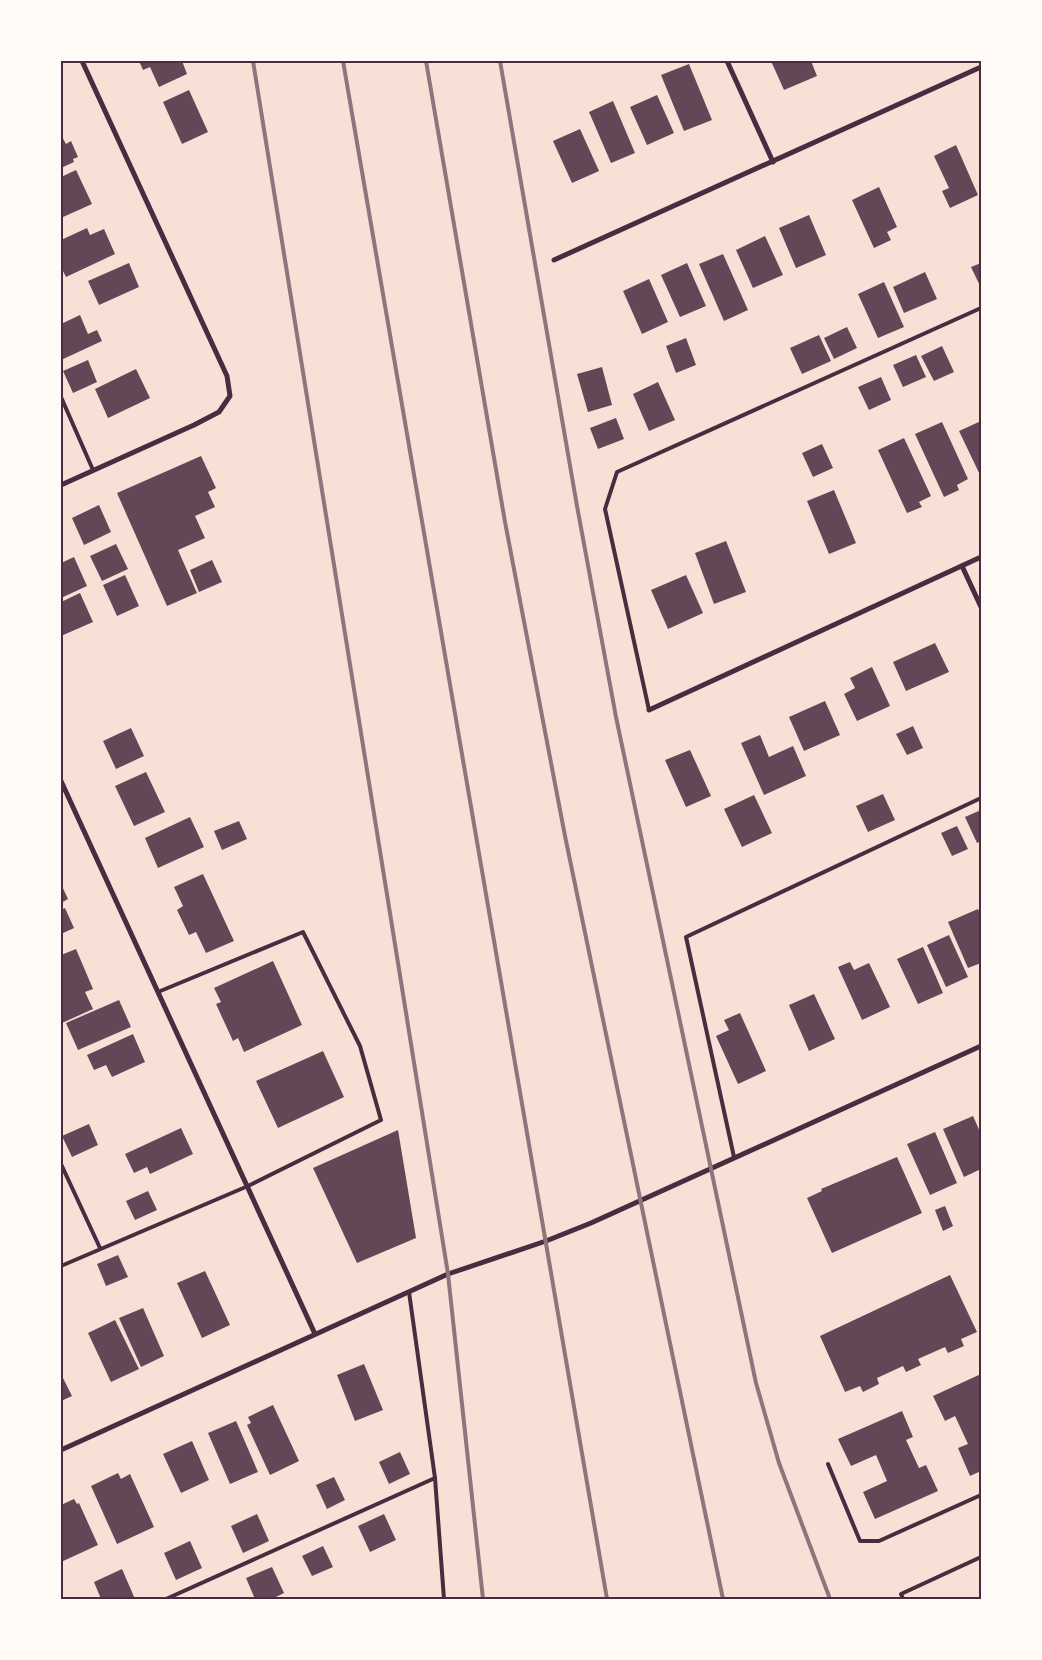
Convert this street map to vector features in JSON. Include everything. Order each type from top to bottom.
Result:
[{"type":"street","points":[[61,485],[219,412],[230,396],[227,376],[82,61]]},
{"type":"street","points":[[727,61],[773,162]]},
{"type":"street","points":[[554,260],[981,67]]},
{"type":"street","points":[[649,710],[981,557]]},
{"type":"street","points":[[962,566],[981,607]]},
{"type":"street","points":[[61,781],[315,1334]]},
{"type":"street","points":[[61,1450],[448,1274],[530,1247],[591,1223],[981,1046]]},
{"type":"lane","points":[[649,710],[605,509],[617,472],[981,308]]},
{"type":"lane","points":[[61,397],[93,470]]},
{"type":"lane","points":[[734,1157],[686,937],[981,798]]},
{"type":"lane","points":[[61,1266],[248,1186],[381,1120],[360,1046],[303,932],[158,992]]},
{"type":"lane","points":[[61,1164],[100,1248]]},
{"type":"lane","points":[[409,1292],[436,1478],[444,1599]]},
{"type":"lane","points":[[828,1464],[860,1541],[879,1541],[981,1495]]},
{"type":"lane","points":[[166,1599],[436,1478]]},
{"type":"lane","points":[[903,1599],[901,1594],[981,1557]]},
{"type":"building","points":[[139,61],[182,61],[187,74],[159,87],[150,67],[143,70]]},
{"type":"building","points":[[771,61],[811,61],[817,76],[784,90]]},
{"type":"building","points":[[689,64],[712,120],[684,131],[661,75]]},
{"type":"building","points":[[189,90],[208,132],[182,144],[163,102]]},
{"type":"building","points":[[657,95],[674,133],[647,145],[630,107]]},
{"type":"building","points":[[613,101],[635,153],[611,163],[589,112]]},
{"type":"building","points":[[580,129],[599,171],[572,183],[553,141]]},
{"type":"building","points":[[61,135],[66,144],[71,141],[78,157],[73,159],[74,162],[61,168]]},
{"type":"building","points":[[956,145],[978,195],[950,208],[942,191],[949,188],[934,156]]},
{"type":"building","points":[[76,170],[92,204],[63,217],[61,177]]},
{"type":"building","points":[[879,187],[897,227],[887,232],[891,240],[874,248],[852,200]]},
{"type":"building","points":[[809,215],[826,255],[796,268],[779,228]]},
{"type":"building","points":[[87,228],[90,235],[104,229],[115,254],[66,277],[61,267],[61,240]]},
{"type":"building","points":[[765,236],[783,275],[753,288],[736,250]]},
{"type":"building","points":[[723,254],[748,310],[724,321],[699,264]]},
{"type":"building","points":[[129,263],[139,287],[99,305],[88,281]]},
{"type":"building","points":[[687,263],[706,306],[680,317],[661,275]]},
{"type":"building","points":[[981,263],[981,288],[971,267]]},
{"type":"building","points":[[925,272],[937,299],[904,313],[893,287]]},
{"type":"building","points":[[649,279],[668,322],[642,334],[623,291]]},
{"type":"building","points":[[884,282],[904,327],[878,338],[858,294]]},
{"type":"building","points":[[80,315],[88,334],[97,330],[102,341],[61,360],[61,324]]},
{"type":"building","points":[[847,327],[857,348],[834,359],[824,338]]},
{"type":"building","points":[[819,335],[831,361],[802,374],[790,348]]},
{"type":"building","points":[[686,338],[696,365],[676,373],[666,346]]},
{"type":"building","points":[[942,346],[954,372],[934,381],[921,356]]},
{"type":"building","points":[[916,355],[926,377],[903,387],[893,365]]},
{"type":"building","points":[[88,360],[97,382],[73,393],[63,371]]},
{"type":"building","points":[[602,367],[612,405],[588,412],[577,374]]},
{"type":"building","points":[[136,369],[150,398],[108,418],[95,389]]},
{"type":"building","points":[[881,377],[891,400],[869,410],[858,387]]},
{"type":"building","points":[[658,382],[675,420],[649,431],[633,394]]},
{"type":"building","points":[[616,418],[624,439],[598,449],[590,428]]},
{"type":"building","points":[[981,421],[981,477],[959,431]]},
{"type":"building","points":[[942,422],[968,479],[957,485],[959,490],[944,497],[915,434]]},
{"type":"building","points":[[904,438],[931,496],[919,502],[922,507],[907,513],[878,450]]},
{"type":"building","points":[[822,444],[833,468],[813,477],[802,453]]},
{"type":"building","points":[[201,456],[216,488],[208,492],[215,507],[195,516],[205,538],[178,550],[197,593],[167,606],[117,493]]},
{"type":"building","points":[[834,490],[856,543],[829,554],[807,501]]},
{"type":"building","points":[[99,505],[111,532],[84,545],[72,518]]},
{"type":"building","points":[[726,541],[746,592],[714,604],[695,553]]},
{"type":"building","points":[[116,544],[128,569],[102,581],[90,556]]},
{"type":"building","points":[[74,557],[87,586],[61,598],[61,563]]},
{"type":"building","points":[[212,560],[222,582],[199,592],[190,570]]},
{"type":"building","points":[[125,575],[139,606],[117,616],[103,585]]},
{"type":"building","points":[[686,575],[703,613],[668,629],[651,590]]},
{"type":"building","points":[[80,593],[93,622],[61,636],[61,602]]},
{"type":"building","points":[[935,643],[949,672],[906,691],[893,662]]},
{"type":"building","points":[[872,667],[890,706],[857,721],[844,694],[855,688],[850,678]]},
{"type":"building","points":[[825,701],[840,735],[804,751],[789,717]]},
{"type":"building","points":[[913,726],[923,748],[907,755],[896,734]]},
{"type":"building","points":[[131,728],[144,756],[116,769],[103,741]]},
{"type":"building","points":[[760,735],[769,757],[793,746],[806,776],[764,795],[741,743]]},
{"type":"building","points":[[690,750],[711,796],[686,807],[665,760]]},
{"type":"building","points":[[146,772],[165,812],[134,826],[115,786]]},
{"type":"building","points":[[883,794],[895,820],[868,832],[856,806]]},
{"type":"building","points":[[754,795],[772,833],[742,847],[724,809]]},
{"type":"building","points":[[981,810],[981,841],[977,843],[965,817]]},
{"type":"building","points":[[190,817],[204,847],[158,868],[145,838]]},
{"type":"building","points":[[239,821],[247,839],[222,850],[214,831]]},
{"type":"building","points":[[957,826],[968,849],[952,856],[941,833]]},
{"type":"building","points":[[203,874],[234,941],[206,953],[196,932],[189,935],[177,910],[183,906],[174,887]]},
{"type":"building","points":[[61,884],[68,899],[61,903]]},
{"type":"building","points":[[61,906],[63,909],[65,908],[74,928],[61,934]]},
{"type":"building","points":[[978,909],[981,915],[981,963],[968,968],[948,922]]},
{"type":"building","points":[[949,935],[968,977],[946,987],[927,945]]},
{"type":"building","points":[[923,947],[943,993],[918,1004],[897,959]]},
{"type":"building","points":[[76,949],[93,989],[85,992],[93,1009],[62,1023],[61,955]]},
{"type":"building","points":[[273,961],[302,1025],[244,1052],[238,1038],[233,1041],[216,1004],[221,1002],[214,988]]},
{"type":"building","points":[[850,962],[854,970],[869,963],[890,1007],[862,1020],[838,967]]},
{"type":"building","points":[[814,994],[835,1039],[809,1051],[789,1005]]},
{"type":"building","points":[[119,1000],[131,1027],[78,1050],[66,1023]]},
{"type":"building","points":[[740,1013],[766,1071],[738,1084],[716,1036],[729,1030],[724,1020]]},
{"type":"building","points":[[133,1034],[145,1062],[112,1077],[106,1065],[94,1070],[87,1055]]},
{"type":"building","points":[[323,1051],[344,1097],[278,1128],[256,1081]]},
{"type":"building","points":[[973,1116],[981,1134],[981,1169],[964,1177],[943,1129]]},
{"type":"building","points":[[89,1124],[98,1145],[72,1157],[62,1136]]},
{"type":"building","points":[[181,1128],[193,1154],[150,1174],[147,1167],[134,1173],[125,1154]]},
{"type":"building","points":[[398,1130],[416,1238],[357,1263],[313,1168]]},
{"type":"building","points":[[935,1132],[957,1183],[930,1195],[907,1144]]},
{"type":"building","points":[[897,1157],[922,1213],[832,1253],[807,1198],[822,1191],[821,1189]]},
{"type":"building","points":[[148,1191],[157,1210],[135,1220],[126,1201]]},
{"type":"building","points":[[945,1206],[953,1226],[943,1231],[935,1210]]},
{"type":"building","points":[[118,1255],[128,1277],[106,1286],[97,1264]]},
{"type":"building","points":[[205,1271],[230,1325],[202,1338],[177,1283]]},
{"type":"building","points":[[950,1275],[977,1332],[961,1339],[964,1346],[948,1353],[945,1347],[918,1359],[921,1365],[906,1372],[903,1366],[877,1378],[879,1384],[863,1392],[860,1386],[845,1392],[820,1336]]},
{"type":"building","points":[[143,1308],[164,1356],[141,1367],[119,1318]]},
{"type":"building","points":[[115,1320],[139,1369],[111,1382],[88,1333]]},
{"type":"building","points":[[364,1364],[383,1410],[355,1421],[337,1375]]},
{"type":"building","points":[[61,1374],[72,1396],[61,1401]]},
{"type":"building","points":[[981,1374],[981,1471],[970,1476],[958,1448],[968,1444],[955,1416],[945,1421],[933,1396]]},
{"type":"building","points":[[273,1405],[299,1461],[270,1475],[247,1425],[251,1423],[248,1417]]},
{"type":"building","points":[[902,1411],[913,1437],[906,1440],[919,1468],[926,1465],[938,1491],[875,1519],[863,1492],[887,1481],[876,1455],[851,1466],[838,1439]]},
{"type":"building","points":[[236,1421],[258,1472],[230,1484],[208,1433]]},
{"type":"building","points":[[192,1441],[209,1480],[181,1493],[163,1454]]},
{"type":"building","points":[[400,1452],[410,1474],[389,1484],[379,1462]]},
{"type":"building","points":[[118,1473],[121,1479],[130,1474],[154,1527],[117,1544],[91,1486]]},
{"type":"building","points":[[334,1477],[345,1500],[327,1509],[316,1485]]},
{"type":"building","points":[[74,1499],[77,1504],[79,1503],[98,1545],[61,1562],[61,1505]]},
{"type":"building","points":[[257,1514],[269,1541],[243,1553],[231,1526]]},
{"type":"building","points":[[384,1514],[396,1540],[370,1552],[358,1526]]},
{"type":"building","points":[[190,1541],[202,1568],[176,1580],[164,1553]]},
{"type":"building","points":[[323,1546],[333,1567],[312,1576],[302,1556]]},
{"type":"building","points":[[272,1567],[284,1593],[272,1599],[255,1599],[246,1578]]},
{"type":"building","points":[[122,1569],[135,1599],[101,1599],[94,1582]]},
{"type":"railway","points":[[253,61],[448,1274],[483,1599]]},
{"type":"railway","points":[[343,61],[607,1599]]},
{"type":"railway","points":[[426,61],[505,522],[565,836],[723,1599]]},
{"type":"railway","points":[[500,61],[577,506],[616,717],[756,1383],[779,1463],[830,1599]]}]
